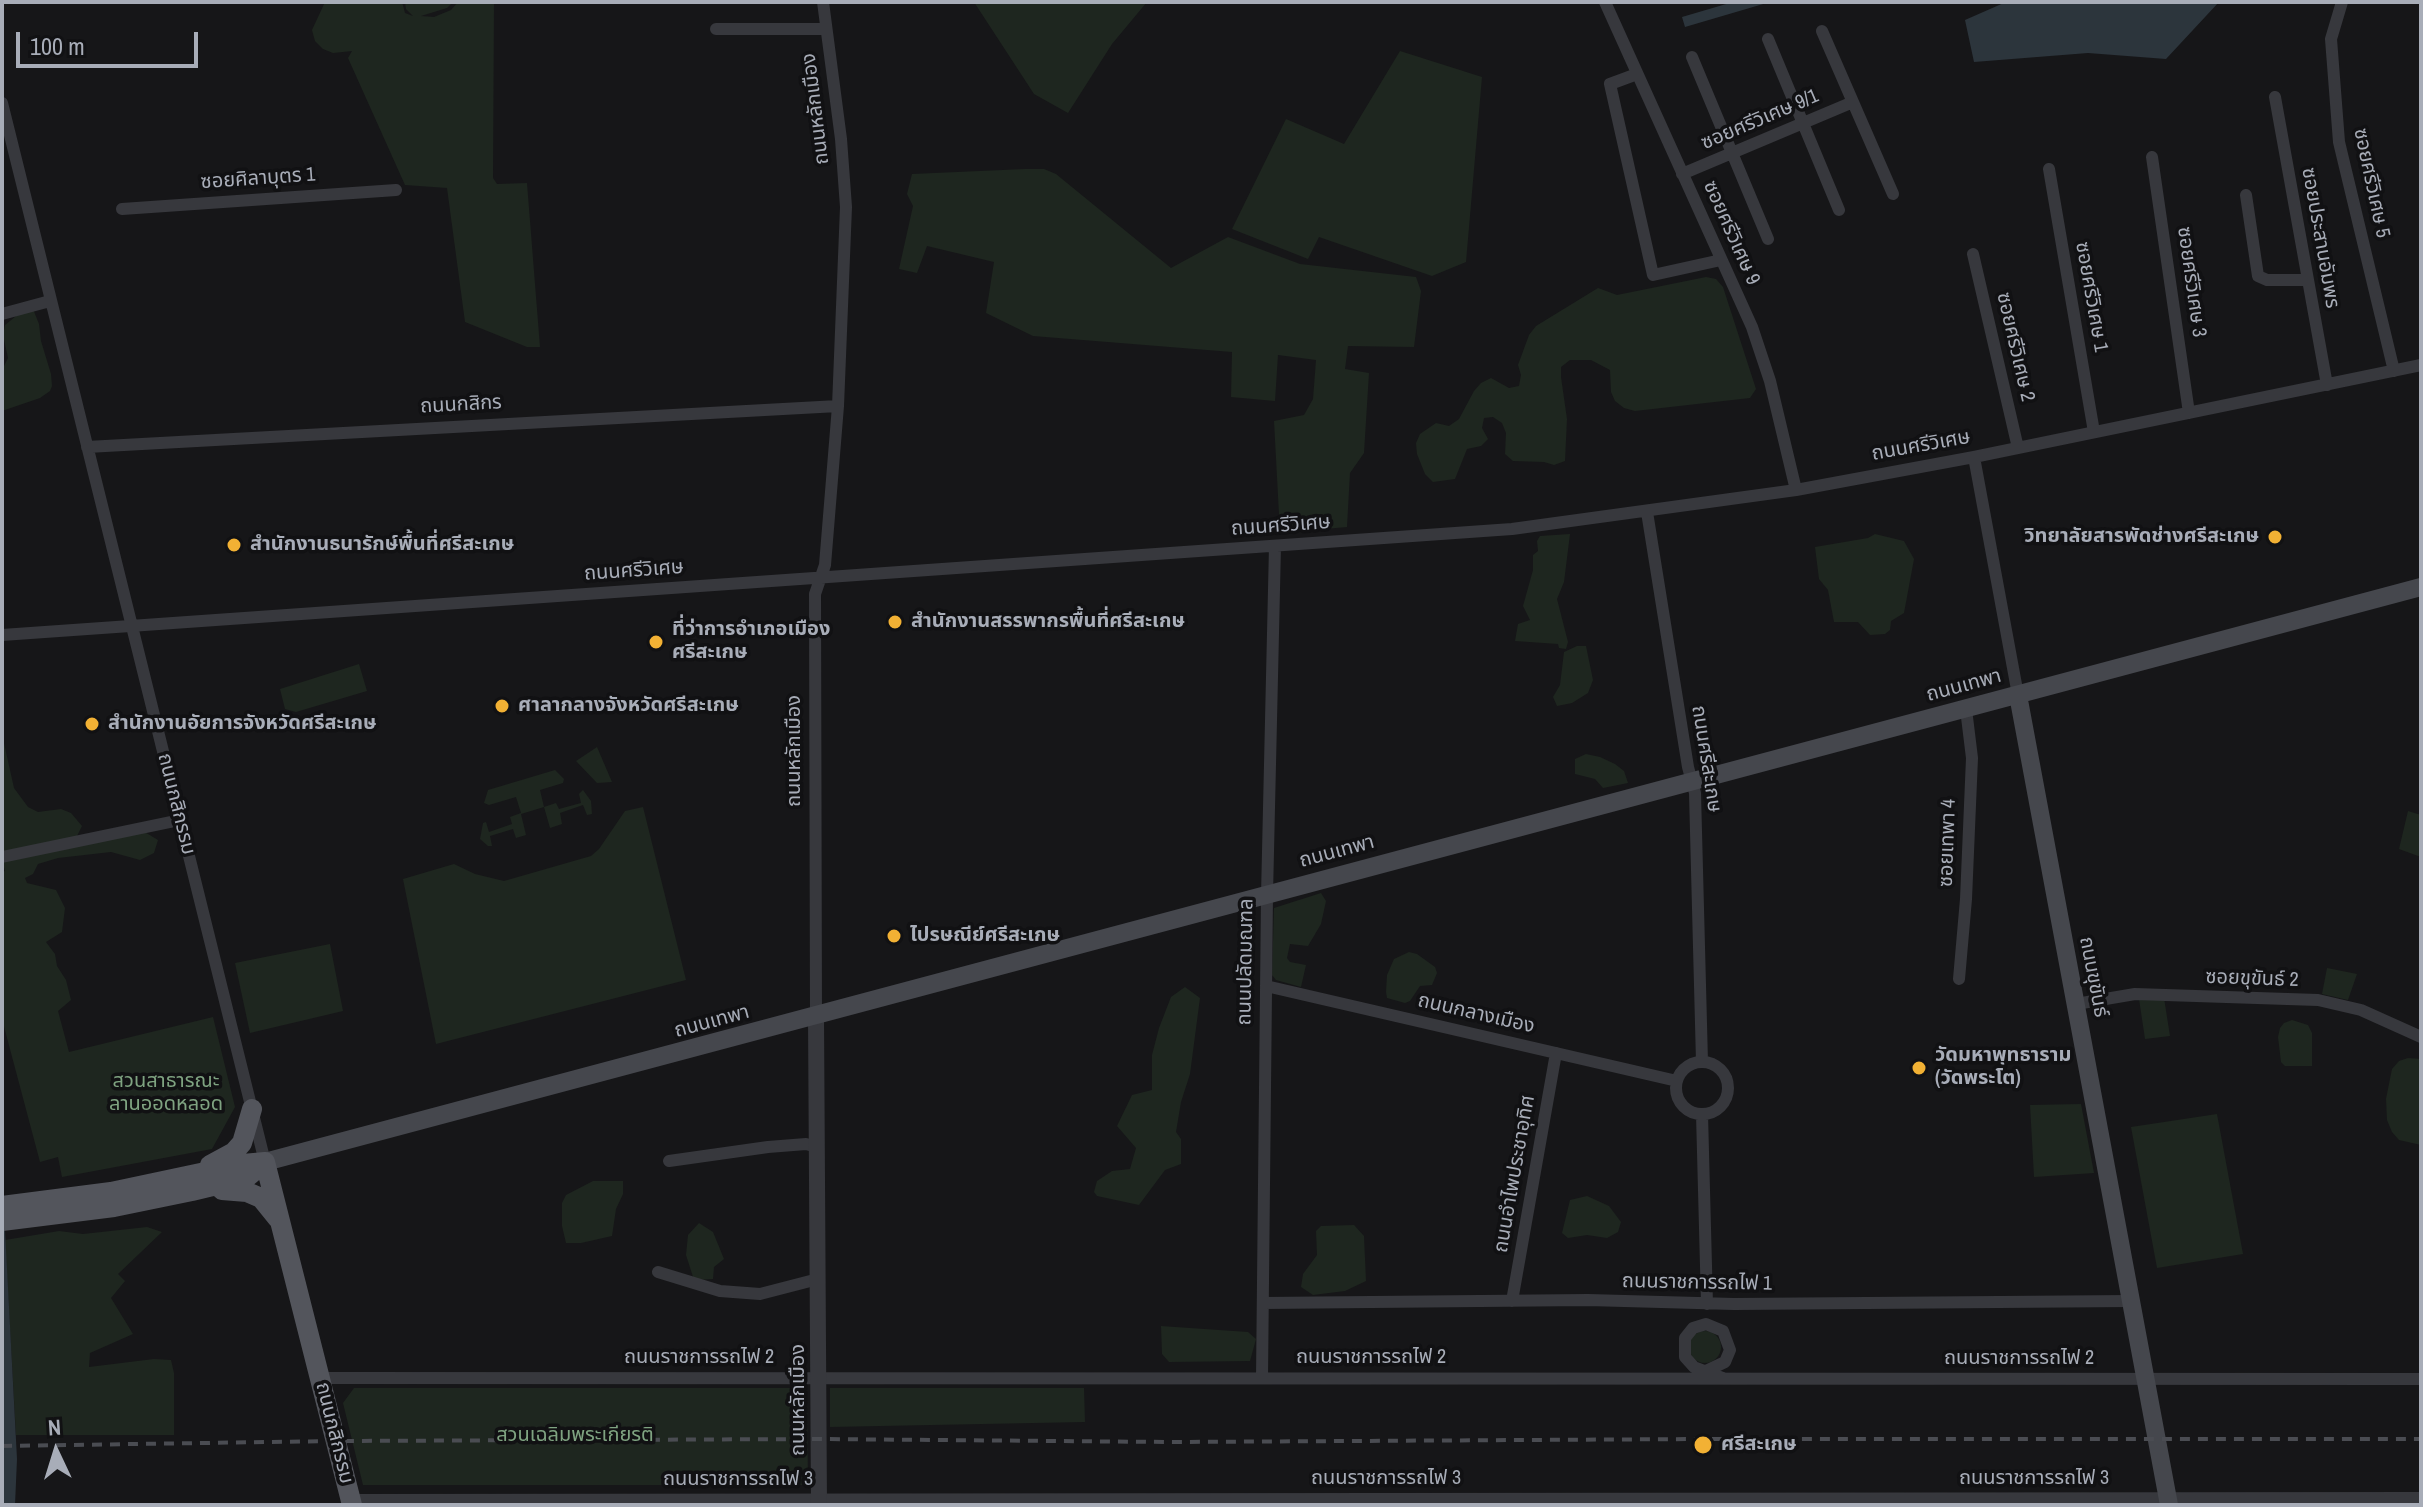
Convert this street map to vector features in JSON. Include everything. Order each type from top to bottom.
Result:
[{"type":"main road","name":"ถนนเทพา","points":[[265,1162],[2421,587]]},
{"type":"main road","name":"ถนนขุขันธ์","points":[[2018,695],[2168,1502]]},
{"type":"main road","points":[[191,1184],[234,1152],[247,1133],[252,1109]]},
{"type":"main road","points":[[2,1221],[61,1207],[191,1184],[243,1164],[265,1162]]},
{"type":"main road","name":"ถนนกสิกรรม","points":[[265,1162],[352,1503]]},
{"type":"main road","points":[[191,1184],[247,1192],[261,1198],[283,1226]]},
{"type":"main road","points":[[2,1206],[61,1207]]},
{"type":"street","name":"ถนนหลักเมือง","points":[[819,1502],[815,594],[825,565],[838,406],[846,207],[841,139],[823,2]]},
{"type":"street","name":"ซอยศรีวิเศษ 9","points":[[1605,2],[1752,327],[1770,381],[1796,490]]},
{"type":"street","name":"ซอยศรีวิเศษ 5","points":[[2342,2],[2331,39],[2339,142],[2394,371]]},
{"type":"street","points":[[716,29],[826,29]]},
{"type":"street","points":[[1822,31],[1893,194]]},
{"type":"street","points":[[1768,39],[1839,210]]},
{"type":"street","points":[[1692,57],[1768,239]]},
{"type":"street","points":[[1637,74],[1610,84],[1653,275],[1721,260]]},
{"type":"street","name":"ซอยประสานอัมพร","points":[[2275,97],[2327,385]]},
{"type":"street","name":"ซอยศรีวิเศษ 9/1","points":[[1682,174],[1853,102]]},
{"type":"street","name":"ถนนกสิกรรม","points":[[2,103],[265,1162]]},
{"type":"street","name":"ซอยศรีวิเศษ 3","points":[[2152,157],[2189,413]]},
{"type":"street","name":"ซอยศรีวิเศษ 1","points":[[2049,169],[2094,432]]},
{"type":"street","name":"ซอยศิลาบุตร 1","points":[[122,209],[396,190]]},
{"type":"street","points":[[2246,195],[2258,276],[2267,280],[2308,280]]},
{"type":"street","name":"ซอยศรีวิเศษ 2","points":[[1973,254],[2018,448]]},
{"type":"street","points":[[2,314],[50,301]]},
{"type":"street","name":"ถนนศรีวิเศษ","points":[[2,635],[1512,529],[1796,490],[1974,457],[2421,365]]},
{"type":"street","name":"ถนนกสิกร","points":[[87,447],[838,406]]},
{"type":"street","name":"ถนนขุขันธ์","points":[[1974,457],[2018,695]]},
{"type":"street","name":"ถนนศรีสะเกษ","points":[[1647,512],[1695,793],[1702,1062]]},
{"type":"street","name":"ถนนปลัดมณฑล","points":[[1262,1378],[1267,895],[1275,546]]},
{"type":"street","name":"ซอยเทพา 4","points":[[1959,979],[1972,758],[1966,709]]},
{"type":"street","points":[[2,857],[180,820]]},
{"type":"street","name":"ถนนกลางเมือง","points":[[1266,986],[1677,1081]]},
{"type":"street","name":"ซอยขุขันธ์ 2","points":[[2076,1004],[2135,994],[2318,1000],[2361,1010],[2421,1037]]},
{"type":"street","name":"ถนนอำไพประชาอุทิศ","points":[[1512,1301],[1556,1053]]},
{"type":"street","points":[[1702,1062],[1714,1065],[1723,1073],[1727,1084],[1723,1103],[1717,1109],[1702,1114],[1690,1112],[1681,1104],[1676,1093],[1677,1081],[1686,1067],[1702,1062]]},
{"type":"street","points":[[1702,1114],[1707,1304]]},
{"type":"street","points":[[669,1161],[768,1147],[806,1144],[817,1147]]},
{"type":"street","points":[[658,1272],[720,1291],[760,1294],[818,1279]]},
{"type":"street","name":"ถนนราชการรถไฟ 1","points":[[1263,1303],[2131,1301]]},
{"type":"street","points":[[1681,1304],[1693,1328]]},
{"type":"street","points":[[1718,1327],[1734,1304]]},
{"type":"street","points":[[1706,1324],[1718,1327],[1729,1343],[1728,1356],[1706,1376],[1685,1357],[1683,1344],[1693,1328],[1706,1324]]},
{"type":"street","points":[[1668,1379],[1685,1357]]},
{"type":"street","name":"ถนนราชการรถไฟ 2","points":[[321,1378],[1668,1379],[1706,1376],[1727,1380],[2421,1379]]},
{"type":"street","name":"ถนนราชการรถไฟ 3","points":[[352,1503],[2168,1502],[2421,1498]]},
{"type":"green space","points":[[325,2],[402,2],[405,13],[413,16],[406,9],[405,2],[453,2],[447,8],[421,16],[434,17],[451,10],[458,2],[494,2],[493,178],[497,184],[527,183],[540,347],[527,347],[465,322],[447,188],[405,185],[348,58],[352,51],[333,53],[315,41],[312,30]]},
{"type":"green space","points":[[974,2],[1147,2],[1112,44],[1068,113],[1034,94]]},
{"type":"green space","points":[[1400,51],[1482,77],[1466,262],[1432,276],[1319,237],[1308,259],[1232,229],[1286,119],[1344,144]]},
{"type":"green space","points":[[1044,169],[1056,174],[1171,268],[1228,237],[1300,264],[1416,277],[1421,291],[1414,347],[1348,346],[1345,369],[1369,373],[1364,453],[1350,473],[1347,527],[1280,533],[1274,421],[1304,415],[1313,399],[1316,360],[1278,355],[1275,401],[1231,397],[1232,352],[1033,336],[986,313],[994,262],[927,246],[917,273],[899,269],[913,206],[907,194],[912,174]]},
{"type":"green space","points":[[1706,277],[1716,279],[1723,287],[1756,389],[1750,398],[1635,411],[1615,401],[1611,392],[1610,370],[1591,360],[1570,360],[1561,367],[1567,419],[1565,461],[1554,465],[1513,461],[1505,454],[1506,433],[1502,423],[1493,417],[1484,418],[1482,428],[1488,439],[1481,446],[1467,449],[1455,479],[1433,482],[1425,474],[1417,454],[1416,443],[1420,434],[1436,423],[1449,426],[1459,419],[1474,391],[1491,378],[1509,388],[1519,386],[1521,375],[1518,365],[1529,335],[1536,326],[1598,288],[1617,295]]},
{"type":"green space","points":[[33,309],[52,386],[40,398],[2,411],[2,370],[8,358],[3,335],[5,325],[21,312]]},
{"type":"green space","points":[[1570,534],[1564,582],[1557,599],[1568,642],[1566,649],[1559,648],[1558,644],[1515,641],[1518,624],[1530,620],[1523,606],[1533,570],[1533,555],[1538,551],[1537,541],[1540,536]]},
{"type":"green space","points":[[1875,534],[1904,541],[1914,559],[1904,613],[1891,621],[1890,630],[1885,634],[1870,635],[1858,622],[1834,622],[1828,590],[1819,579],[1815,547],[1868,538]]},
{"type":"green space","points":[[1586,646],[1593,680],[1588,693],[1572,703],[1557,706],[1553,697],[1560,685],[1564,652]]},
{"type":"green space","points":[[359,664],[367,691],[296,712],[285,709],[280,689]]},
{"type":"green space","name":"สวนสาธารณะ ลานออดหลอด","points":[[2,734],[14,788],[28,807],[38,812],[61,809],[71,813],[82,826],[77,836],[143,831],[158,840],[154,853],[140,860],[111,852],[58,858],[38,864],[33,874],[25,878],[27,883],[56,890],[65,908],[62,932],[46,942],[55,954],[71,1000],[58,1011],[69,1052],[213,1017],[235,1107],[212,1149],[62,1177],[58,1157],[40,1162],[2,1019],[2,872],[5,871],[2,860]]},
{"type":"green space","points":[[597,747],[612,782],[597,783],[576,761]]},
{"type":"green space","points":[[1586,754],[1615,764],[1624,771],[1628,783],[1603,788],[1595,779],[1575,774],[1575,759]]},
{"type":"green space","points":[[555,770],[564,779],[563,783],[540,790],[544,807],[521,814],[526,835],[516,838],[513,829],[490,836],[492,846],[480,839],[483,823],[486,822],[489,832],[512,824],[510,817],[521,813],[516,797],[489,805],[484,803],[488,790]]},
{"type":"green space","points":[[583,790],[591,801],[592,814],[587,815],[583,805],[560,813],[562,824],[550,828],[544,807],[556,803],[559,809],[581,803],[579,794]]},
{"type":"green space","points":[[643,807],[686,980],[436,1044],[403,879],[454,864],[475,874],[504,881],[591,856],[625,811]]},
{"type":"green space","points":[[2408,811],[2421,815],[2421,857],[2399,849]]},
{"type":"green space","points":[[1321,893],[1326,901],[1321,924],[1308,946],[1290,944],[1287,958],[1290,962],[1306,965],[1301,987],[1276,980],[1272,975],[1274,908]]},
{"type":"green space","points":[[330,944],[343,1011],[250,1033],[235,963]]},
{"type":"green space","points":[[1409,952],[1435,967],[1437,973],[1432,985],[1420,986],[1410,1001],[1405,1003],[1387,998],[1387,975],[1394,959]]},
{"type":"green space","points":[[2327,968],[2357,974],[2348,1000],[2322,994]]},
{"type":"green space","points":[[1185,987],[1200,998],[1190,1074],[1176,1132],[1181,1139],[1181,1164],[1165,1170],[1139,1205],[1097,1196],[1094,1192],[1097,1181],[1112,1171],[1130,1169],[1136,1148],[1117,1126],[1132,1095],[1152,1090],[1152,1055],[1159,1028],[1171,997]]},
{"type":"green space","points":[[2164,998],[2170,1036],[2145,1039],[2139,999]]},
{"type":"green space","points":[[2292,1020],[2308,1025],[2312,1033],[2312,1066],[2285,1066],[2281,1062],[2280,1028]]},
{"type":"green space","points":[[2421,1059],[2421,1145],[2399,1140],[2387,1120],[2386,1099],[2392,1069],[2399,1061]]},
{"type":"green space","points":[[2081,1104],[2094,1173],[2034,1177],[2030,1105]]},
{"type":"green space","points":[[2217,1114],[2243,1254],[2157,1268],[2131,1127]]},
{"type":"green space","points":[[593,1181],[623,1181],[623,1194],[616,1209],[612,1236],[566,1243],[562,1203],[566,1195]]},
{"type":"green space","points":[[1587,1196],[1609,1206],[1621,1222],[1618,1232],[1607,1238],[1587,1235],[1568,1238],[1562,1233],[1570,1200]]},
{"type":"green space","points":[[699,1223],[713,1232],[724,1259],[714,1267],[713,1279],[694,1280],[686,1255],[688,1235]]},
{"type":"green space","points":[[1354,1225],[1364,1236],[1366,1281],[1345,1291],[1313,1295],[1301,1287],[1303,1274],[1317,1255],[1316,1231],[1321,1226]]},
{"type":"green space","points":[[147,1227],[162,1232],[118,1274],[125,1281],[111,1298],[133,1334],[90,1353],[89,1367],[154,1359],[171,1360],[174,1373],[174,1435],[16,1435],[5,1240],[59,1231],[83,1234]]},
{"type":"green space","points":[[1161,1326],[1248,1332],[1256,1339],[1250,1361],[1169,1362],[1162,1354]]},
{"type":"green space","points":[[1705,1331],[1716,1336],[1721,1347],[1716,1358],[1705,1363],[1694,1358],[1689,1347],[1694,1336]]},
{"type":"green space","name":"สวนเฉลิมพระเกียรติ","points":[[354,1388],[807,1388],[808,1485],[363,1485],[343,1403]]},
{"type":"green space","points":[[830,1388],[1084,1388],[1085,1422],[830,1427]]},
{"type":"shaded area","points":[[1733,2],[1770,2],[1685,27],[1682,17]]},
{"type":"shaded area","points":[[2006,2],[2219,2],[2166,59],[2088,53],[1974,62],[1965,20]]},
{"type":"shaded area","points":[[2,1173],[17,1459],[15,1505],[2,1505]]},
{"type":"railway","points":[[2,1446],[819,1439],[1172,1442],[2421,1439]]},
{"type":"place","name":"วิทยาลัยสารพัดช่างศรีสะเกษ","points":[[2275,537]]},
{"type":"place","name":"สำนักงานธนารักษ์พื้นที่ศรีสะเกษ","points":[[234,545]]},
{"type":"place","name":"สำนักงานสรรพากรพื้นที่ศรีสะเกษ","points":[[895,622]]},
{"type":"place","name":"ที่ว่าการอำเภอเมือง ศรีสะเกษ","points":[[656,642]]},
{"type":"place","name":"ศาลากลางจังหวัดศรีสะเกษ","points":[[502,706]]},
{"type":"place","name":"สำนักงานอัยการจังหวัดศรีสะเกษ","points":[[92,724]]},
{"type":"place","name":"ไปรษณีย์ศรีสะเกษ","points":[[894,936]]},
{"type":"place","name":"วัดมหาพุทธาราม (วัดพระโต)","points":[[1919,1068]]},
{"type":"place","name":"ศรีสะเกษ","points":[[1703,1445]]}]
